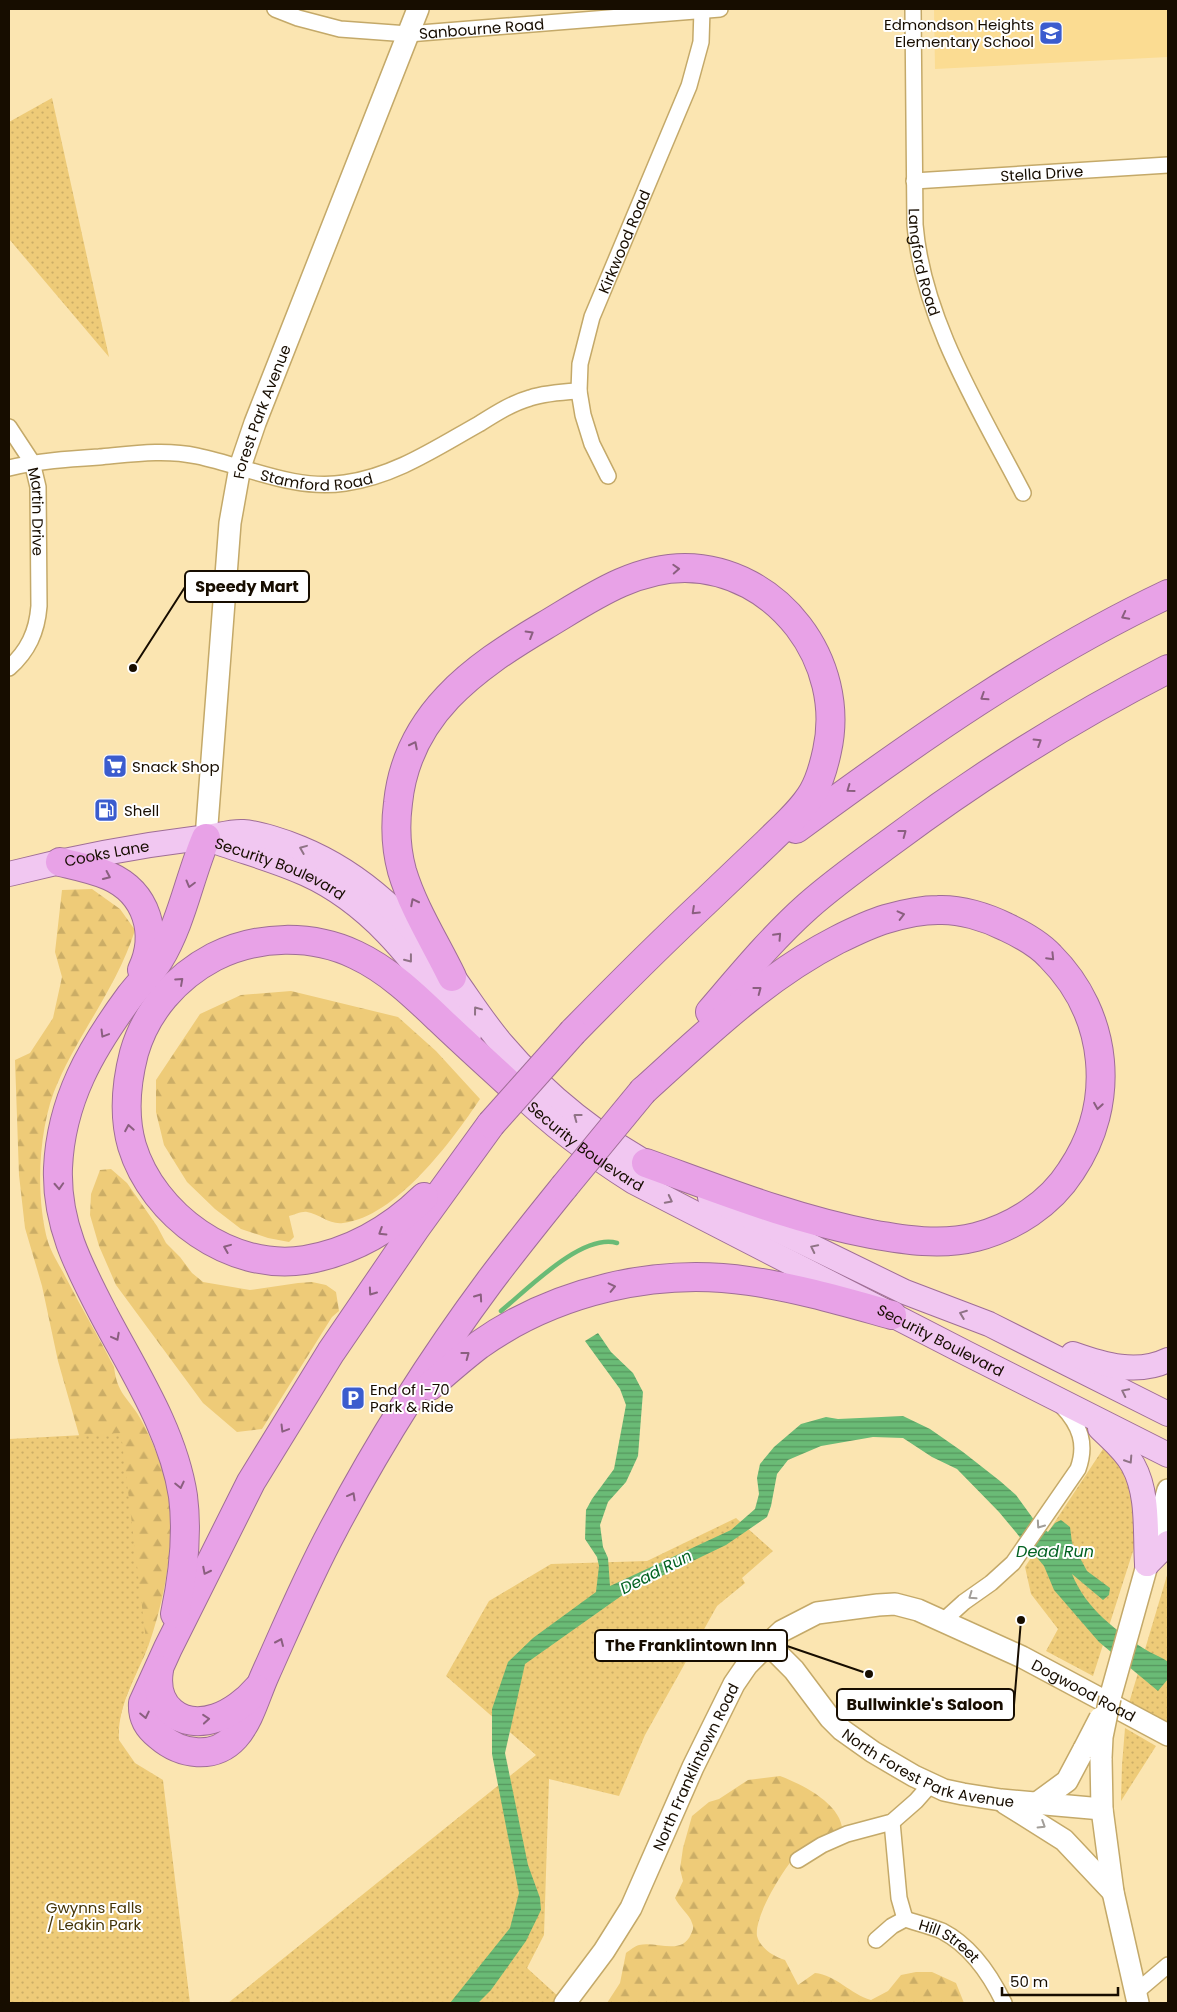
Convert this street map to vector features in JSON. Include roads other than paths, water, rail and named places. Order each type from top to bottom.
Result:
[{"type":"highway","points":[[452,976],[410,892],[402,869],[397,846],[397,813],[399,791],[412,748],[437,709],[455,688],[512,645],[586,601],[640,575],[661,570],[686,568],[707,571],[731,577],[758,591],[782,608],[813,646],[827,684],[831,705],[831,735],[824,766],[813,792],[786,824],[658,945],[574,1032],[491,1124],[405,1216],[380,1234],[331,1254],[303,1261],[275,1261],[246,1256],[216,1244],[193,1230],[174,1212],[156,1192],[142,1170],[132,1145],[125,1096],[138,1039],[150,1016],[165,995],[184,977],[206,962],[231,949],[257,942],[285,939],[335,946],[358,955],[381,969],[411,993],[519,1093]]},
{"type":"highway","points":[[730,878],[887,762],[964,710],[1025,671],[1091,633],[1168,594]]},
{"type":"highway","points":[[491,1124],[415,1229],[331,1352],[251,1482],[163,1659],[144,1704],[144,1717],[151,1728],[163,1740],[193,1752],[204,1753],[219,1750],[235,1737],[249,1714],[301,1595],[334,1529],[403,1410],[453,1333],[490,1281],[564,1187],[739,978],[807,907],[834,884],[927,815],[1066,725],[1168,669]]},
{"type":"highway","points":[[163,1659],[183,1566],[183,1497],[175,1464],[164,1432],[142,1385],[71,1250],[63,1223],[59,1198],[58,1169],[65,1115],[73,1090],[84,1067],[113,1020],[159,961],[185,903],[195,865],[206,838]]},
{"type":"highway","points":[[60,862],[111,876],[139,900],[147,916],[151,934],[148,957],[132,994]]},
{"type":"highway","points":[[643,1091],[742,1002],[812,953],[852,932],[883,920],[910,913],[940,909],[970,914],[997,922],[1024,936],[1049,954],[1067,976],[1082,1000],[1094,1028],[1100,1058],[1101,1088],[1095,1123],[1084,1152],[1066,1179],[1050,1196],[1025,1216],[1004,1227],[976,1237],[950,1241],[916,1241],[833,1227],[781,1212],[646,1163]]},
{"type":"highway","points":[[403,1410],[454,1365],[481,1344],[506,1329],[562,1302],[614,1286],[662,1279],[719,1278],[748,1281],[808,1292],[892,1315]]},
{"type":"main road","name":"Security Boulevard","points":[[206,838],[243,832],[286,842],[318,855],[347,871],[386,902],[412,927],[452,976],[502,1044],[535,1079],[569,1111],[601,1135],[646,1163],[722,1203],[905,1292],[989,1324],[1168,1414]]},
{"type":"main road","name":"Cooks Lane","points":[[14,872],[138,846],[206,838]]},
{"type":"main road","name":"Security Boulevard","points":[[206,838],[238,851],[280,862],[308,874],[337,890],[367,912],[395,940],[486,1058],[519,1093],[556,1127],[597,1159],[634,1182],[1168,1455]]},
{"type":"main road","points":[[989,1324],[1097,1362],[1130,1368],[1149,1368],[1168,1360]]},
{"type":"main road","points":[[1084,1412],[1122,1449],[1133,1465],[1140,1482],[1144,1501],[1144,1572]]},
{"type":"main road","points":[[1144,1572],[1168,1543]]},
{"type":"street","name":"Sanbourne Road","points":[[275,9],[311,22],[340,29],[408,34],[720,9]]},
{"type":"street","name":"Forest Park Avenue","points":[[206,838],[230,523],[240,467],[418,9]]},
{"type":"street","name":"Langford Road","points":[[913,9],[914,182],[917,253],[922,277],[932,306],[961,372],[1023,493]]},
{"type":"street","name":"Kirkwood Road","points":[[608,476],[592,444],[583,415],[579,391],[580,364],[592,317],[690,86],[701,42],[702,10]]},
{"type":"street","name":"Stella Drive","points":[[914,182],[1168,165]]},
{"type":"street","name":"Stamford Road","points":[[9,468],[32,462],[172,452],[197,456],[291,482],[317,486],[344,484],[368,479],[414,461],[507,408],[530,398],[579,391]]},
{"type":"street","name":"Martin Drive","points":[[9,427],[32,462],[38,487],[39,606],[38,621],[31,642],[9,668]]},
{"type":"street","points":[[943,1621],[1000,1571],[1025,1546],[1078,1469],[1083,1452],[1081,1432],[1068,1412],[1054,1398]]},
{"type":"street","points":[[1037,1803],[1067,1781],[1092,1754],[1102,1737],[1110,1698],[1168,1490]]},
{"type":"street","name":"North Franklintown Road","points":[[565,2003],[620,1928],[720,1708],[748,1665],[768,1644],[782,1631],[817,1613],[860,1606],[895,1604],[918,1610],[943,1621]]},
{"type":"street","name":"Dogwood Road","points":[[943,1621],[1022,1657],[1168,1734]]},
{"type":"street","name":"North Forest Park Avenue","points":[[768,1644],[794,1670],[830,1718],[842,1730],[873,1752],[931,1784],[944,1790],[1001,1800],[1102,1809]]},
{"type":"street","points":[[1092,1754],[1102,1809],[1113,1892],[1136,1998]]},
{"type":"street","points":[[798,1860],[822,1845],[847,1834],[892,1822],[916,1801],[931,1784]]},
{"type":"street","points":[[1001,1800],[1064,1840],[1113,1892]]},
{"type":"street","points":[[892,1822],[899,1898],[905,1919]]},
{"type":"street","name":"Hill Street","points":[[876,1940],[892,1926],[905,1919],[941,1931],[969,1950],[981,1965],[1004,2003]]},
{"type":"street","points":[[1136,1998],[1168,1965]]},
{"type":"water","name":"Dead Run","points":[[598,1333],[611,1352],[633,1373],[643,1392],[638,1456],[626,1482],[608,1502],[600,1525],[603,1547],[608,1558],[610,1586],[731,1530],[755,1509],[759,1494],[757,1478],[760,1464],[774,1447],[801,1424],[826,1417],[838,1419],[903,1416],[930,1429],[1000,1481],[1016,1495],[1037,1524],[1048,1532],[1055,1523],[1061,1520],[1070,1527],[1072,1543],[1087,1571],[1110,1588],[1109,1595],[1103,1600],[1072,1574],[1085,1598],[1114,1628],[1136,1644],[1168,1662],[1168,1679],[1158,1691],[1099,1642],[1054,1590],[1044,1566],[999,1512],[957,1469],[932,1457],[903,1438],[873,1437],[821,1446],[788,1460],[777,1474],[767,1517],[726,1545],[624,1594],[525,1664],[505,1753],[528,1865],[540,1898],[541,1910],[526,1941],[491,1990],[478,2003],[450,2003],[510,1928],[519,1893],[492,1754],[492,1709],[508,1662],[533,1638],[596,1592],[599,1566],[597,1557],[585,1539],[586,1510],[614,1469],[626,1405],[620,1389],[585,1341]]},
{"type":"waterway","points":[[501,1311],[540,1277],[572,1254],[588,1246],[603,1242],[617,1243]]},
{"type":"place","name":"Edmondson Heights Elementary School","points":[[1051,33]]},
{"type":"place","name":"Speedy Mart","points":[[133,668]]},
{"type":"place","name":"Snack Shop","points":[[115,766]]},
{"type":"place","name":"Shell","points":[[106,810]]},
{"type":"place","name":"End of I-70 Park & Ride","points":[[353,1398]]},
{"type":"place","name":"Bullwinkle's Saloon","points":[[1021,1620]]},
{"type":"place","name":"The Franklintown Inn","points":[[869,1674]]},
{"type":"park label","name":"Gwynns Falls / Leakin Park","points":[[94,1916]]}]
